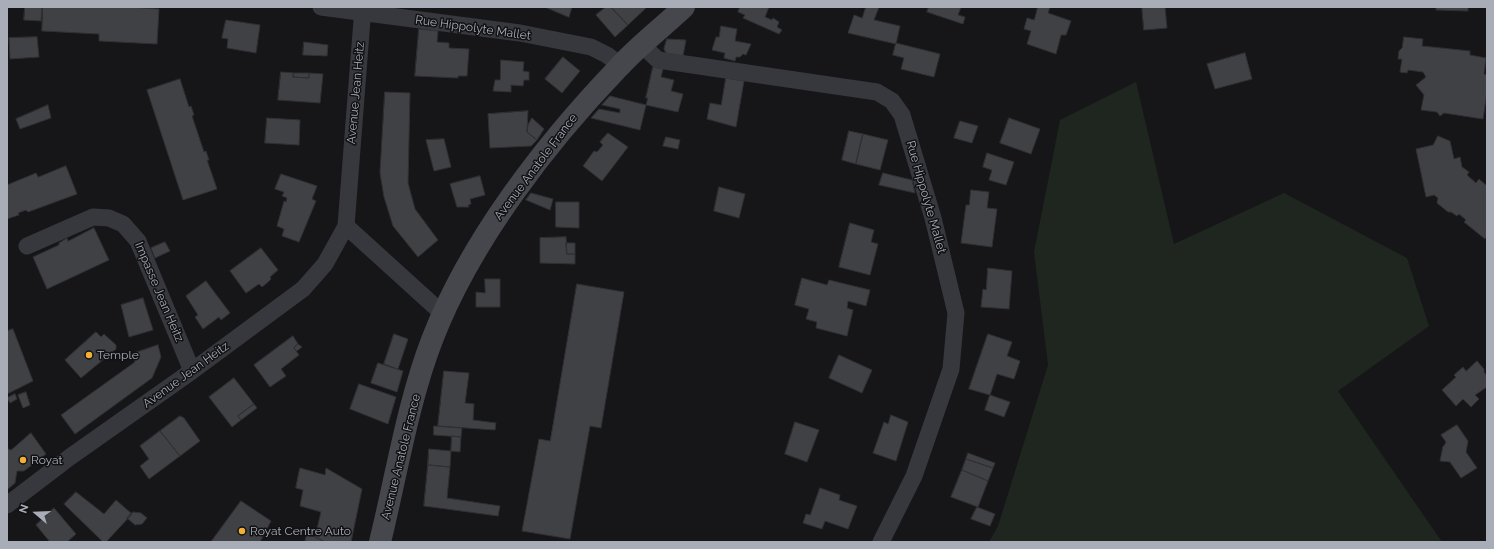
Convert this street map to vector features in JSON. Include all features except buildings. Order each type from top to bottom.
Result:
[{"type":"main road","name":"Avenue Anatole France","points":[[380,542],[413,403],[431,341],[470,261],[508,201],[547,149],[620,65],[684,7]]},
{"type":"street","name":"Rue Hippolyte Mallet","points":[[321,7],[363,10],[535,36],[592,47],[607,55],[620,65]]},
{"type":"street","name":"Avenue Jean Heitz","points":[[7,505],[70,457],[192,371],[303,289],[325,264],[346,226],[363,10]]},
{"type":"street","name":"Rue Hippolyte Mallet","points":[[642,45],[658,60],[877,92],[892,101],[902,114],[933,218],[956,313],[951,369],[914,476],[881,542]]},
{"type":"street","name":"Impasse Jean Heitz","points":[[27,246],[92,217],[109,218],[123,224],[138,241],[192,371]]},
{"type":"street","points":[[346,226],[443,314]]},
{"type":"shaded area","points":[[1136,82],[1174,244],[1284,193],[1407,258],[1429,326],[1338,391],[1442,542],[989,542],[998,526],[1048,365],[1034,252],[1060,120]]},
{"type":"place","name":"Temple","points":[[89,355]]},
{"type":"place","name":"Royat","points":[[23,460]]},
{"type":"place","name":"Royat Centre Auto","points":[[242,531]]}]
